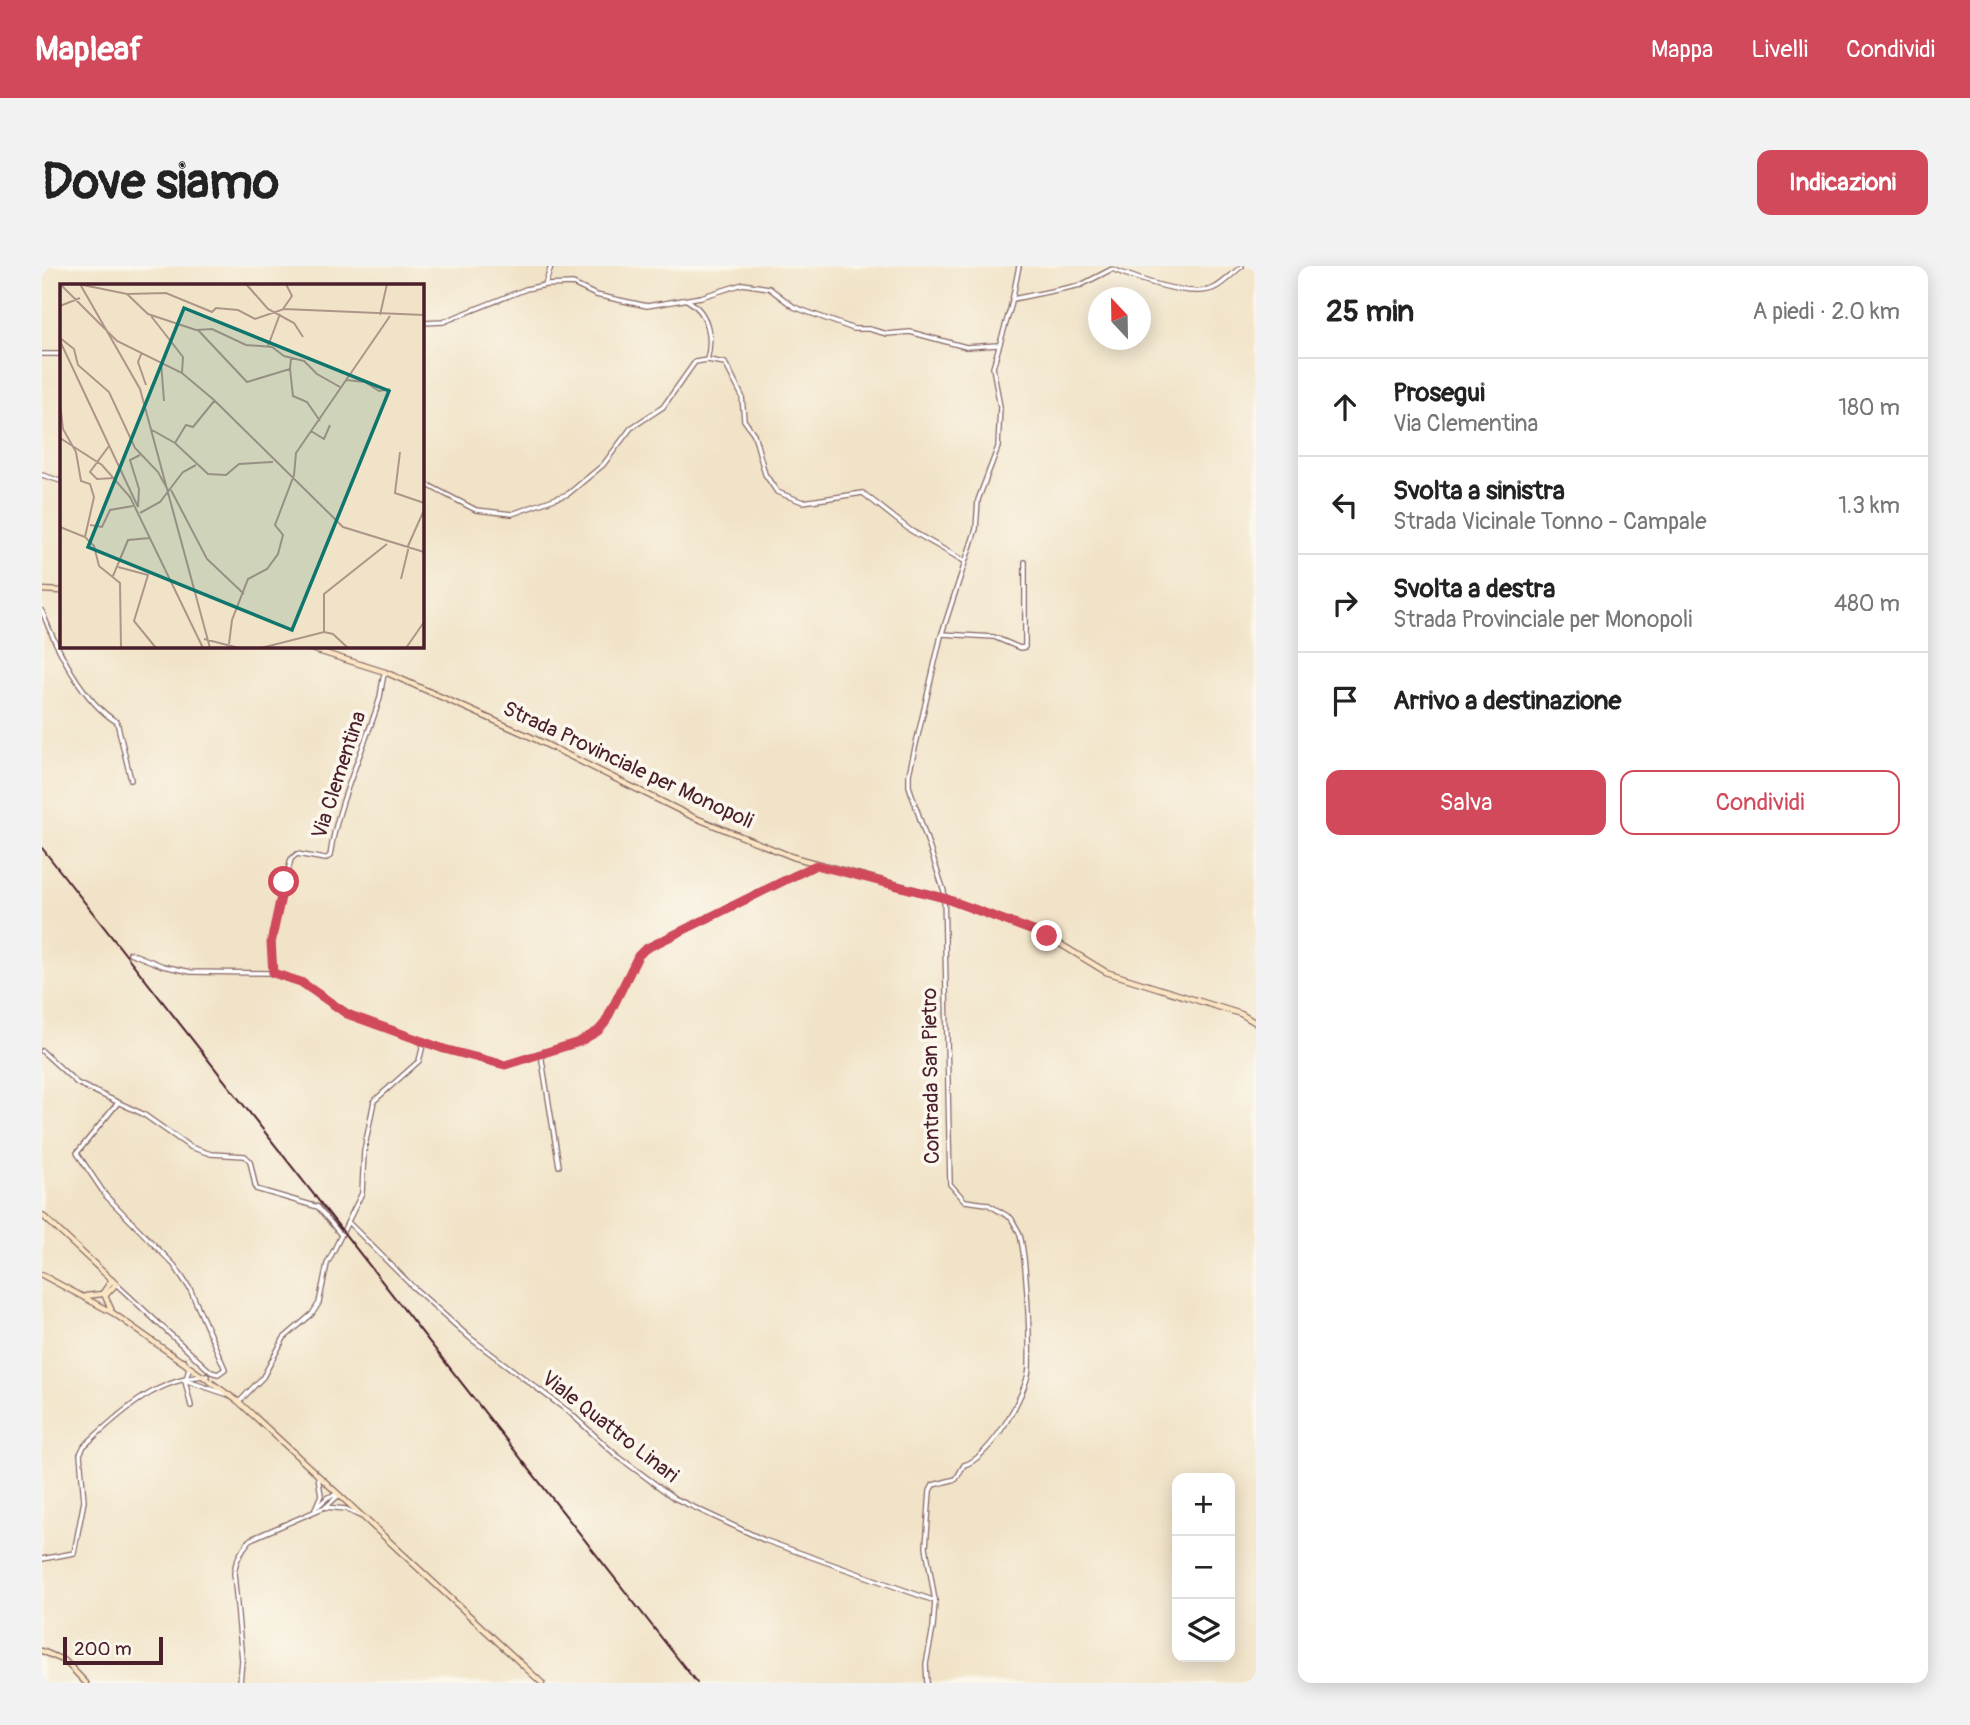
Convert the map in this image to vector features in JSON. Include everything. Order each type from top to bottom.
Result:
[{"type":"street","points":[[545,285],[551,266]]},
{"type":"street","name":"Contrada San Pietro","points":[[927,1683],[926,1664],[935,1601],[926,1547],[931,1487],[953,1481],[964,1465],[976,1461],[1004,1426],[1029,1369],[1019,1232],[1011,1218],[999,1211],[983,1203],[965,1201],[953,1189],[950,1181],[944,898],[909,786],[909,774],[942,634],[976,529],[978,500],[998,447],[1000,407],[993,370],[1013,299],[1018,266]]},
{"type":"street","points":[[1013,299],[1082,285],[1112,269],[1147,281],[1201,292],[1216,287],[1242,266]]},
{"type":"street","points":[[424,323],[443,322],[526,289],[545,285],[573,284],[596,295],[641,306],[686,299],[735,284],[769,288],[794,307],[854,329],[869,329],[887,334],[910,332],[966,348],[999,345]]},
{"type":"street","points":[[686,299],[704,316],[710,344],[707,360]]},
{"type":"street","points":[[42,354],[60,354]]},
{"type":"street","points":[[424,483],[476,510],[512,514],[568,494],[603,465],[631,428],[663,407],[695,362],[707,360],[725,363],[729,369],[744,401],[744,420],[754,434],[765,474],[776,492],[803,502],[863,492],[910,530],[964,561]]},
{"type":"street","points":[[42,475],[60,481]]},
{"type":"street","points":[[942,634],[994,637],[1020,648],[1025,647],[1025,562]]},
{"type":"street","points":[[42,590],[60,592]]},
{"type":"street","points":[[42,611],[55,646],[101,710],[118,724],[131,780]]},
{"type":"street","name":"Strada Provinciale per Monopoli","points":[[308,648],[385,672],[529,736],[693,817],[816,865],[944,898],[1047,936],[1106,972],[1241,1014],[1256,1023]]},
{"type":"street","name":"Via Clementina","points":[[273,973],[272,937],[291,859],[297,854],[328,859],[330,856],[334,832],[356,762],[378,706],[385,672]]},
{"type":"street","points":[[131,953],[163,966],[191,972],[273,973],[301,982],[347,1014],[426,1040],[444,1049],[501,1065],[582,1041],[602,1027],[628,973],[645,949],[816,865]]},
{"type":"street","points":[[239,1402],[263,1377],[287,1334],[317,1308],[327,1264],[362,1193],[364,1151],[374,1101],[423,1057],[422,1043],[426,1040]]},
{"type":"street","points":[[42,1051],[77,1083],[117,1104],[144,1114],[201,1152],[245,1156],[250,1161],[256,1189],[318,1207],[341,1235]]},
{"type":"street","points":[[541,1054],[559,1166]]},
{"type":"street","points":[[42,1215],[211,1372],[218,1374],[225,1370],[190,1289],[174,1265],[106,1196],[77,1153],[117,1104]]},
{"type":"street","name":"Viale Quattro Linari","points":[[348,1222],[413,1287],[470,1338],[569,1412],[615,1455],[674,1497],[764,1540],[935,1601]]},
{"type":"street","points":[[42,1276],[113,1313],[207,1376],[232,1396],[542,1683]]},
{"type":"street","points":[[81,1295],[99,1296],[114,1282]]},
{"type":"street","points":[[113,1313],[105,1298],[114,1282]]},
{"type":"street","points":[[184,1360],[189,1369],[185,1381],[191,1406]]},
{"type":"street","points":[[42,1559],[74,1553],[85,1494],[82,1449],[143,1395],[207,1376]]},
{"type":"street","points":[[201,1384],[206,1381],[207,1376]]},
{"type":"street","points":[[185,1381],[232,1396]]},
{"type":"street","points":[[314,1471],[321,1489],[315,1509]]},
{"type":"street","points":[[325,1507],[340,1494]]},
{"type":"street","points":[[315,1509],[328,1497],[340,1494]]},
{"type":"street","points":[[240,1683],[242,1660],[235,1564],[251,1538],[325,1507],[346,1509],[365,1518]]},
{"type":"street","points":[[42,1651],[65,1661],[86,1683]]},
{"type":"railway","points":[[42,848],[697,1683]]},
{"type":"route","points":[[284,882],[271,943],[273,973],[301,982],[347,1014],[426,1040],[444,1049],[501,1065],[522,1061],[579,1042],[594,1034],[605,1023],[628,973],[645,949],[816,865],[879,879],[944,898],[1047,936]]}]
